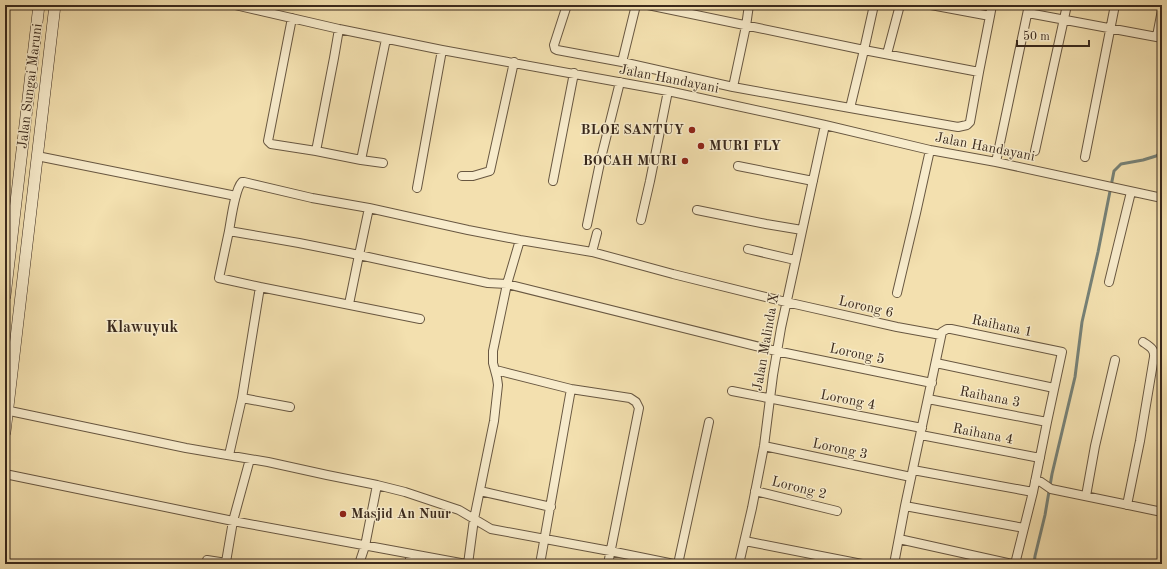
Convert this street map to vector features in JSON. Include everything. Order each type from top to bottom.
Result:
[{"type":"main road","name":"Jalan Sungai Maruni","points":[[5,296],[39,5]]},
{"type":"main road","name":"Jalan Sungai Maruni","points":[[5,432],[6,411],[55,5]]},
{"type":"street","name":"Jalan Handayani","points":[[235,5],[386,39],[668,91],[825,125],[930,150],[996,162],[1131,192]]},
{"type":"street","points":[[567,5],[554,45],[555,49],[560,51],[622,62],[733,87],[958,127],[967,125],[970,122],[992,5]]},
{"type":"street","points":[[622,62],[636,5]]},
{"type":"street","points":[[648,5],[864,50],[979,72]]},
{"type":"street","points":[[733,87],[749,5]]},
{"type":"street","points":[[850,108],[874,5]]},
{"type":"street","points":[[887,54],[900,5]]},
{"type":"street","points":[[931,5],[990,16]]},
{"type":"street","points":[[1035,151],[1067,5]]},
{"type":"street","points":[[1085,157],[1115,5]]},
{"type":"street","points":[[996,162],[1028,9],[1064,20],[1160,37],[1162,10]]},
{"type":"street","points":[[292,18],[268,141],[271,144],[316,150],[361,160],[383,163]]},
{"type":"street","points":[[316,150],[339,29]]},
{"type":"street","points":[[361,160],[386,39]]},
{"type":"street","points":[[416,188],[442,50]]},
{"type":"street","points":[[462,176],[473,176],[490,171],[514,62]]},
{"type":"street","points":[[553,181],[574,73]]},
{"type":"street","points":[[587,225],[601,158],[620,82]]},
{"type":"street","points":[[641,220],[668,91]]},
{"type":"street","name":"Jalan Malinda X","points":[[740,564],[764,446],[776,351],[825,125]]},
{"type":"street","points":[[897,293],[930,150]]},
{"type":"street","points":[[37,156],[236,196],[219,278],[420,319]]},
{"type":"street","points":[[738,166],[813,181]]},
{"type":"street","name":"Lorong 6","points":[[236,196],[240,184],[244,182],[312,198],[369,208],[520,240],[592,252],[786,302],[941,336]]},
{"type":"street","points":[[1109,282],[1131,192],[1162,198]]},
{"type":"street","points":[[349,304],[369,208]]},
{"type":"street","points":[[697,210],[802,230]]},
{"type":"street","name":"Lorong 5","points":[[229,231],[359,255],[488,283],[507,284],[776,351],[932,383]]},
{"type":"street","points":[[592,252],[597,233]]},
{"type":"street","points":[[5,474],[233,521],[467,564],[474,519],[494,421],[498,385],[496,370],[493,363],[493,351],[507,284],[520,240]]},
{"type":"street","points":[[748,249],[795,260]]},
{"type":"street","points":[[229,455],[242,398],[260,286]]},
{"type":"street","name":"Raihana 1","points":[[941,336],[943,331],[951,329],[1061,352],[1062,354],[1054,388]]},
{"type":"street","points":[[894,564],[941,336]]},
{"type":"street","points":[[1127,504],[1140,441],[1154,357],[1152,348],[1143,342]]},
{"type":"street","points":[[1086,496],[1095,446],[1115,360]]},
{"type":"street","points":[[899,539],[1014,564],[1033,492],[1038,482],[1040,458],[1054,388],[936,363]]},
{"type":"street","points":[[496,370],[571,389],[630,398],[636,402],[639,408],[608,564]]},
{"type":"street","points":[[540,564],[571,389]]},
{"type":"street","name":"Lorong 4","points":[[732,391],[922,431]]},
{"type":"street","points":[[242,398],[290,407]]},
{"type":"street","name":"Raihana 3","points":[[928,399],[1047,422]]},
{"type":"street","points":[[6,411],[377,485],[405,492],[459,510],[491,529],[674,564]]},
{"type":"street","points":[[678,564],[709,422]]},
{"type":"street","name":"Raihana 4","points":[[922,431],[1040,458]]},
{"type":"street","name":"Lorong 3","points":[[764,446],[912,473],[1033,492]]},
{"type":"street","points":[[207,560],[229,563],[233,521],[250,459]]},
{"type":"street","points":[[1038,482],[1051,489],[1162,512]]},
{"type":"street","points":[[359,564],[365,546],[377,485]]},
{"type":"street","points":[[480,491],[551,507]]},
{"type":"street","name":"Lorong 2","points":[[755,491],[837,511]]},
{"type":"street","points":[[905,506],[1024,528]]},
{"type":"street","points":[[745,541],[862,564]]},
{"type":"street","points":[[409,564],[411,554]]},
{"type":"waterway","points":[[1034,564],[1052,474],[1075,377],[1082,322],[1114,171],[1121,164],[1143,160],[1156,156],[1162,152]]},
{"type":"place","name":"BLOE SANTUY","points":[[692,130]]},
{"type":"place","name":"MURI FLY","points":[[701,146]]},
{"type":"place","name":"BOCAH MURI","points":[[685,161]]},
{"type":"place","name":"Masjid An Nuur","points":[[343,514]]},
{"type":"district","name":"Klawuyuk","points":[[142,328]]}]
